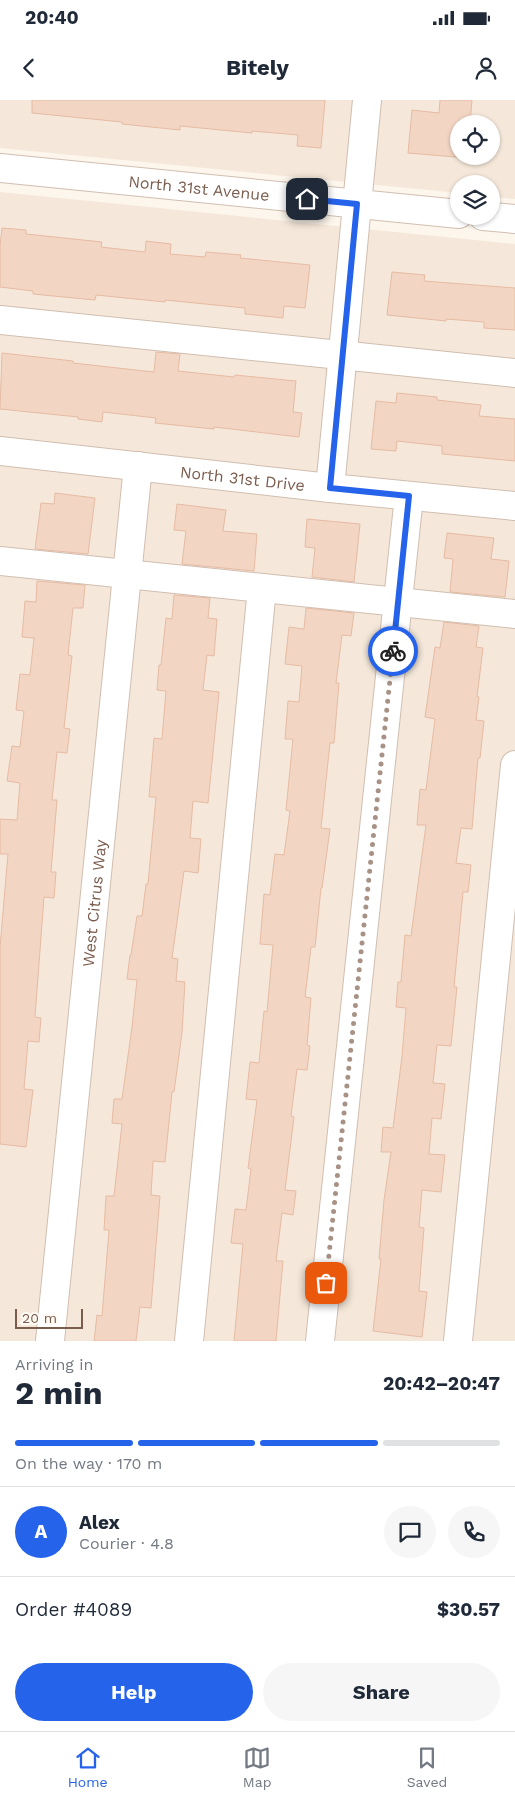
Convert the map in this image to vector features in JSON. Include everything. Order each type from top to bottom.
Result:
[{"type":"street","points":[[330,488],[367,100]]},
{"type":"street","name":"North 31st Avenue","points":[[0,168],[450,213]]},
{"type":"street","points":[[500,218],[515,219]]},
{"type":"street","points":[[0,320],[515,373]]},
{"type":"street","name":"North 31st Drive","points":[[0,451],[330,488],[515,506]]},
{"type":"street","name":"West Citrus Way","points":[[50,1341],[138,466]]},
{"type":"street","points":[[320,1341],[409,496]]},
{"type":"street","points":[[0,561],[515,614]]},
{"type":"street","points":[[189,1341],[262,588]]},
{"type":"street","points":[[458,1341],[515,766]]},
{"type":"shaded area","points":[[0,100],[515,100],[515,199],[500,198],[500,175],[450,175],[450,192],[0,148]]},
{"type":"shaded area","points":[[0,192],[515,244],[515,1341],[0,1341]]},
{"type":"building","points":[[32,100],[325,100],[321,148],[297,146],[298,135],[252,131],[252,133],[180,126],[180,130],[32,113]]},
{"type":"building","points":[[440,100],[472,100],[471,115],[450,115],[450,157],[408,153],[412,110],[439,113]]},
{"type":"building","points":[[2,228],[26,230],[26,234],[102,242],[101,247],[145,252],[146,241],[171,244],[170,254],[205,257],[206,252],[241,255],[240,258],[310,265],[305,308],[284,306],[283,318],[245,314],[245,308],[96,295],[95,300],[33,294],[33,291],[0,287]]},
{"type":"building","points":[[392,272],[425,275],[424,281],[515,288],[515,330],[484,328],[484,322],[446,319],[446,321],[387,315]]},
{"type":"building","points":[[156,352],[180,354],[178,371],[296,381],[293,412],[302,413],[299,437],[214,427],[214,429],[155,423],[156,418],[103,412],[102,422],[78,419],[78,417],[0,409],[2,353],[154,372]]},
{"type":"building","points":[[397,393],[437,397],[437,400],[481,405],[479,416],[515,419],[515,461],[442,454],[442,446],[397,441],[396,451],[371,449],[376,401],[396,403]]},
{"type":"building","points":[[55,493],[95,498],[88,554],[35,549],[41,503],[54,504]]},
{"type":"building","points":[[177,504],[226,510],[223,531],[257,534],[254,571],[182,564],[186,531],[174,530]]},
{"type":"building","points":[[307,519],[360,524],[354,582],[312,577],[315,548],[305,547]]},
{"type":"building","points":[[447,533],[494,538],[491,559],[509,561],[505,597],[450,592],[453,559],[444,558]]},
{"type":"building","points":[[37,581],[85,585],[83,608],[73,608],[68,655],[72,656],[64,728],[70,729],[67,753],[57,752],[52,800],[57,800],[51,872],[56,872],[54,898],[44,897],[35,1017],[41,1018],[39,1042],[28,1041],[24,1089],[33,1090],[26,1147],[0,1144],[0,947],[8,854],[0,854],[0,819],[17,820],[20,783],[7,781],[12,746],[20,747],[24,711],[16,710],[20,674],[30,675],[34,638],[22,637],[25,601],[36,602]]},
{"type":"building","points":[[174,595],[210,598],[208,618],[217,619],[214,656],[207,655],[203,690],[219,692],[208,803],[193,801],[190,838],[201,839],[198,873],[184,871],[172,958],[178,959],[176,981],[185,982],[182,1033],[174,1092],[172,1092],[165,1162],[153,1161],[151,1195],[160,1196],[151,1308],[140,1307],[136,1341],[94,1341],[97,1315],[102,1316],[109,1230],[104,1230],[106,1196],[114,1196],[122,1124],[112,1123],[114,1099],[122,1099],[137,980],[127,979],[137,916],[142,916],[146,884],[148,884],[156,797],[149,797],[154,738],[162,739],[166,691],[157,690],[159,665],[161,665],[166,618],[172,619]]},
{"type":"building","points":[[306,608],[354,613],[351,636],[342,635],[336,683],[339,683],[334,743],[330,743],[321,828],[330,829],[315,947],[311,947],[305,997],[311,998],[307,1045],[310,1046],[307,1070],[297,1069],[291,1116],[294,1117],[285,1190],[296,1191],[293,1215],[282,1213],[276,1261],[283,1261],[276,1341],[234,1341],[243,1244],[231,1243],[235,1209],[246,1210],[251,1169],[248,1168],[257,1100],[246,1099],[250,1062],[259,1063],[264,1011],[267,1012],[273,945],[260,944],[264,894],[270,895],[275,854],[284,855],[290,811],[286,810],[293,739],[285,739],[288,701],[299,702],[302,666],[285,664],[289,627],[304,629]]},
{"type":"building","points":[[444,622],[479,626],[476,647],[483,648],[476,720],[484,721],[480,758],[478,758],[472,829],[461,828],[456,863],[471,865],[468,892],[463,892],[454,987],[457,987],[451,1046],[437,1045],[433,1083],[445,1084],[441,1119],[432,1118],[429,1154],[445,1155],[441,1192],[422,1190],[419,1227],[424,1228],[419,1291],[427,1292],[422,1337],[373,1331],[381,1259],[379,1259],[384,1200],[391,1152],[381,1152],[383,1127],[393,1128],[402,1056],[406,1008],[396,1007],[398,982],[401,982],[405,935],[411,936],[426,825],[417,825],[420,789],[426,790],[435,719],[425,717],[435,647],[440,648]]},
{"type":"way so far","points":[[326,1283],[393,651]]},
{"type":"route","points":[[307,199],[357,204],[330,488],[409,496],[393,651]]}]
